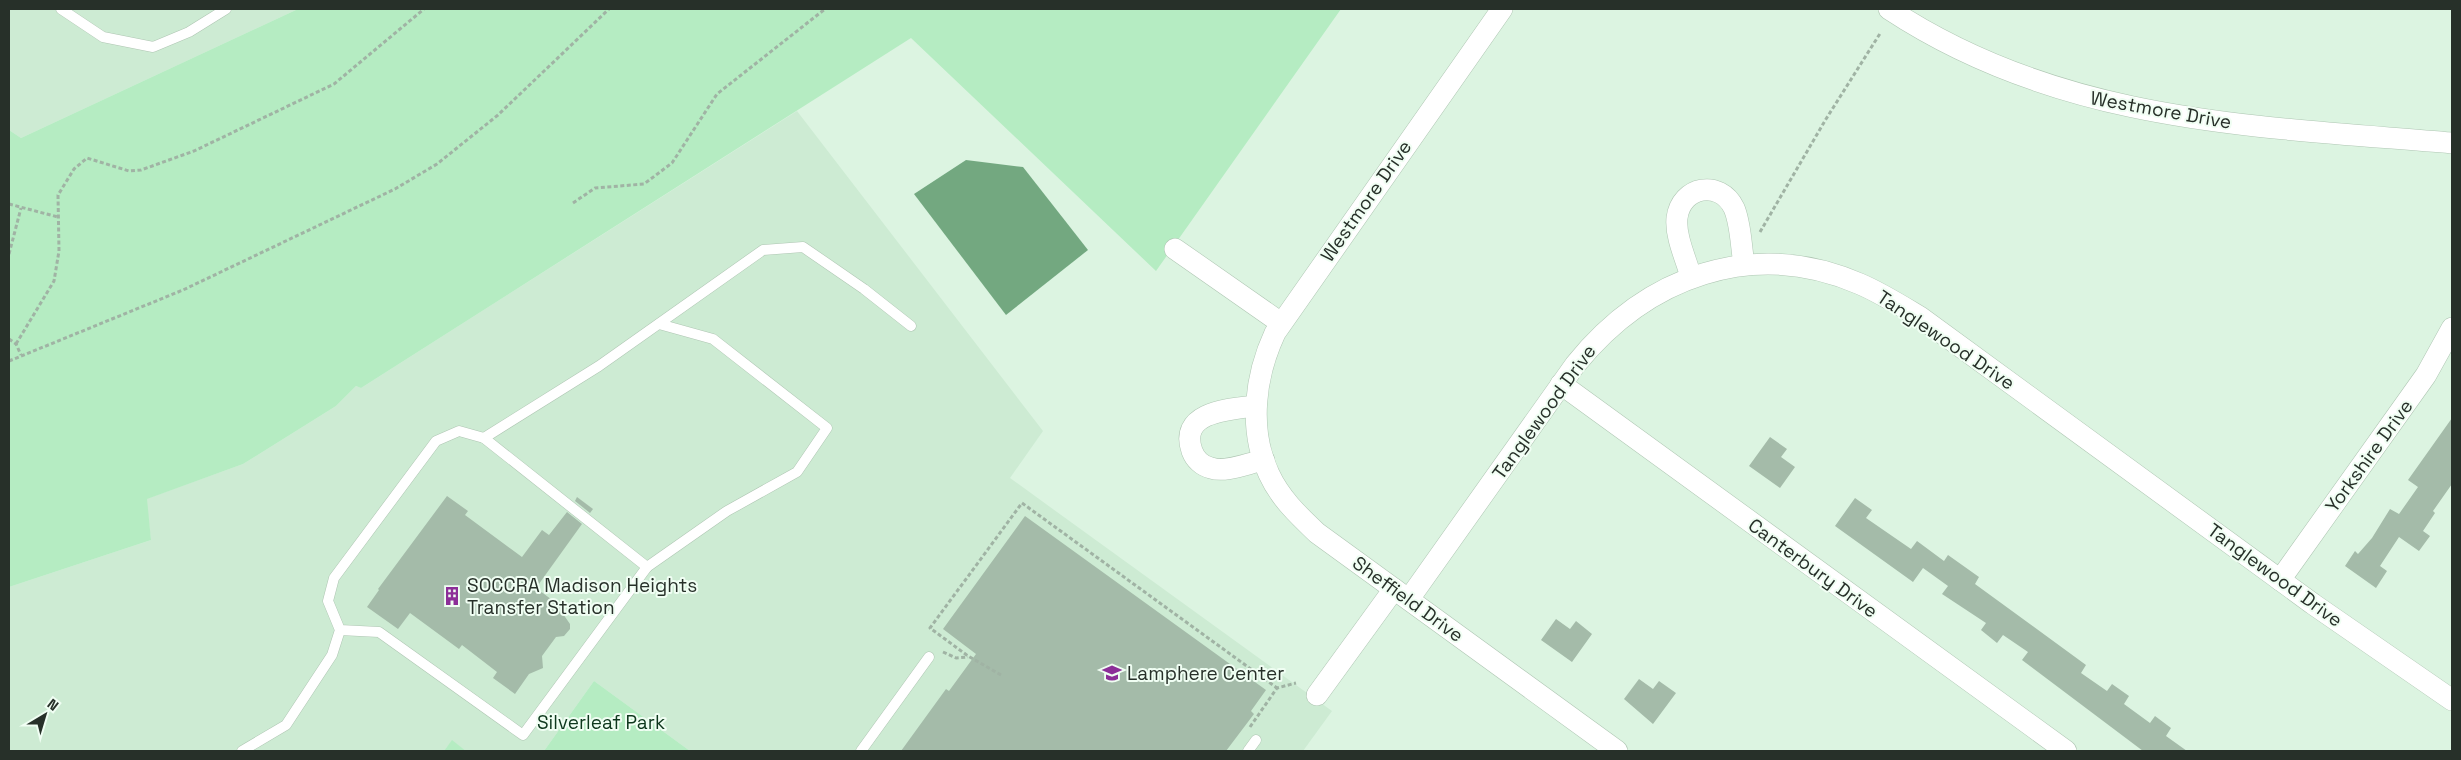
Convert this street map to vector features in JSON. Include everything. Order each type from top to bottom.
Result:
[{"type":"street","name":"Westmore Drive","points":[[1256,406],[1257,383],[1264,355],[1280,323],[1502,9]]},
{"type":"street","name":"Westmore Drive","points":[[1889,9],[1957,50],[2014,74],[2073,93],[2139,109],[2201,119],[2452,143]]},
{"type":"street","points":[[1691,277],[1677,219],[1683,201],[1690,194],[1707,188],[1717,191],[1730,202],[1735,210],[1744,264]]},
{"type":"street","points":[[1175,249],[1280,323]]},
{"type":"street","name":"Tanglewood Drive","points":[[1317,695],[1401,594],[1594,341],[1623,315],[1651,296],[1691,277],[1717,269],[1744,264],[1785,265],[1819,270],[1860,284],[1920,317],[2280,580],[2452,700]]},
{"type":"street","name":"Yorkshire Drive","points":[[2280,580],[2426,376],[2452,328]]},
{"type":"street","name":"Canterbury Drive","points":[[1561,384],[2066,751]]},
{"type":"street","points":[[1256,406],[1209,413],[1200,419],[1194,427],[1190,444],[1198,460],[1211,469],[1220,470],[1264,460]]},
{"type":"street","name":"Sheffield Drive","points":[[1256,406],[1264,460],[1269,474],[1293,510],[1317,533],[1617,751]]},
{"type":"lane","points":[[61,9],[103,37],[153,47],[189,32],[226,9]]},
{"type":"lane","points":[[484,438],[599,366],[763,250],[803,247],[864,289],[911,326]]},
{"type":"lane","points":[[340,630],[379,632],[523,735],[647,567],[727,511],[796,472],[827,428],[713,339],[659,324]]},
{"type":"lane","points":[[242,751],[286,725],[332,655],[340,630],[328,601],[334,578],[436,441],[459,431],[484,438],[647,567]]},
{"type":"lane","points":[[861,751],[929,656]]},
{"type":"lane","points":[[1248,751],[1256,740]]},
{"type":"path","points":[[16,344],[54,281],[59,251],[58,195],[74,169],[87,158],[129,171],[141,170],[194,151],[334,84],[424,9]]},
{"type":"path","points":[[9,361],[183,290],[395,189],[437,164],[498,115],[609,9]]},
{"type":"path","points":[[572,203],[595,188],[644,184],[672,163],[717,94],[824,9]]},
{"type":"path","points":[[1759,232],[1881,32]]},
{"type":"path","points":[[9,204],[58,218]]},
{"type":"path","points":[[9,254],[21,208]]},
{"type":"path","points":[[9,340],[16,344],[21,355]]},
{"type":"path","points":[[1001,675],[968,656],[930,628],[1022,503],[1278,688]]},
{"type":"path","points":[[945,653],[956,658],[968,656]]},
{"type":"path","points":[[1259,714],[1278,688],[1296,683]]},
{"type":"shaded area","points":[[9,9],[298,9],[21,138],[9,130]]},
{"type":"shaded area","points":[[797,111],[1043,431],[1010,478],[1332,711],[1303,751],[690,751],[594,681],[544,751],[466,751],[452,741],[444,751],[9,751],[9,587],[151,540],[146,499],[243,464],[336,406],[356,386],[361,388]]},
{"type":"shaded area","points":[[966,160],[1023,167],[1088,250],[1006,315],[914,194]]},
{"type":"green space","points":[[298,9],[1341,9],[1156,271],[911,38],[361,388],[356,386],[336,406],[243,464],[147,499],[151,540],[9,587],[9,130],[21,138]]},
{"type":"green space","name":"Silverleaf Park","points":[[594,681],[690,751],[544,751]]},
{"type":"green space","points":[[452,740],[466,751],[444,751]]},
{"type":"building","points":[[2452,418],[2452,484],[2433,511],[2435,513],[2423,531],[2430,536],[2419,551],[2399,537],[2380,566],[2387,571],[2376,588],[2345,566],[2355,551],[2358,554],[2372,538],[2390,509],[2399,514],[2418,487],[2408,480]]},
{"type":"building","points":[[1770,437],[1787,449],[1781,457],[1795,467],[1780,488],[1749,466]]},
{"type":"building","name":"SOCCRA Madison Heights Transfer Station","points":[[447,496],[468,511],[465,515],[522,557],[542,530],[549,535],[567,512],[582,524],[536,588],[563,608],[561,611],[570,624],[570,629],[564,636],[556,637],[542,656],[543,668],[529,674],[515,694],[493,678],[497,672],[462,645],[459,649],[410,613],[398,629],[367,607],[378,589]]},
{"type":"building","points":[[577,497],[593,509],[590,513],[575,501]]},
{"type":"building","points":[[1855,498],[1872,510],[1866,518],[1911,549],[1917,541],[1944,561],[1948,555],[1979,577],[1975,584],[2086,665],[2081,673],[2107,691],[2112,684],[2129,696],[2124,704],[2150,723],[2155,716],[2171,728],[2166,736],[2187,751],[2143,751],[2022,660],[2028,652],[2003,635],[1997,643],[1981,630],[1986,623],[1942,594],[1948,586],[1923,568],[1913,582],[1835,526]]},
{"type":"building","points":[[1025,516],[1266,690],[1251,711],[1254,714],[1226,751],[901,751],[946,689],[949,691],[976,654],[943,629]]},
{"type":"building","points":[[1556,619],[1570,629],[1576,621],[1592,634],[1572,662],[1541,640]]},
{"type":"building","points":[[1639,679],[1653,689],[1659,681],[1676,693],[1653,724],[1624,699]]},
{"type":"place","name":"SOCCRA Madison Heights Transfer Station","points":[[452,596]]},
{"type":"place","name":"Lamphere Center","points":[[1112,673]]}]
